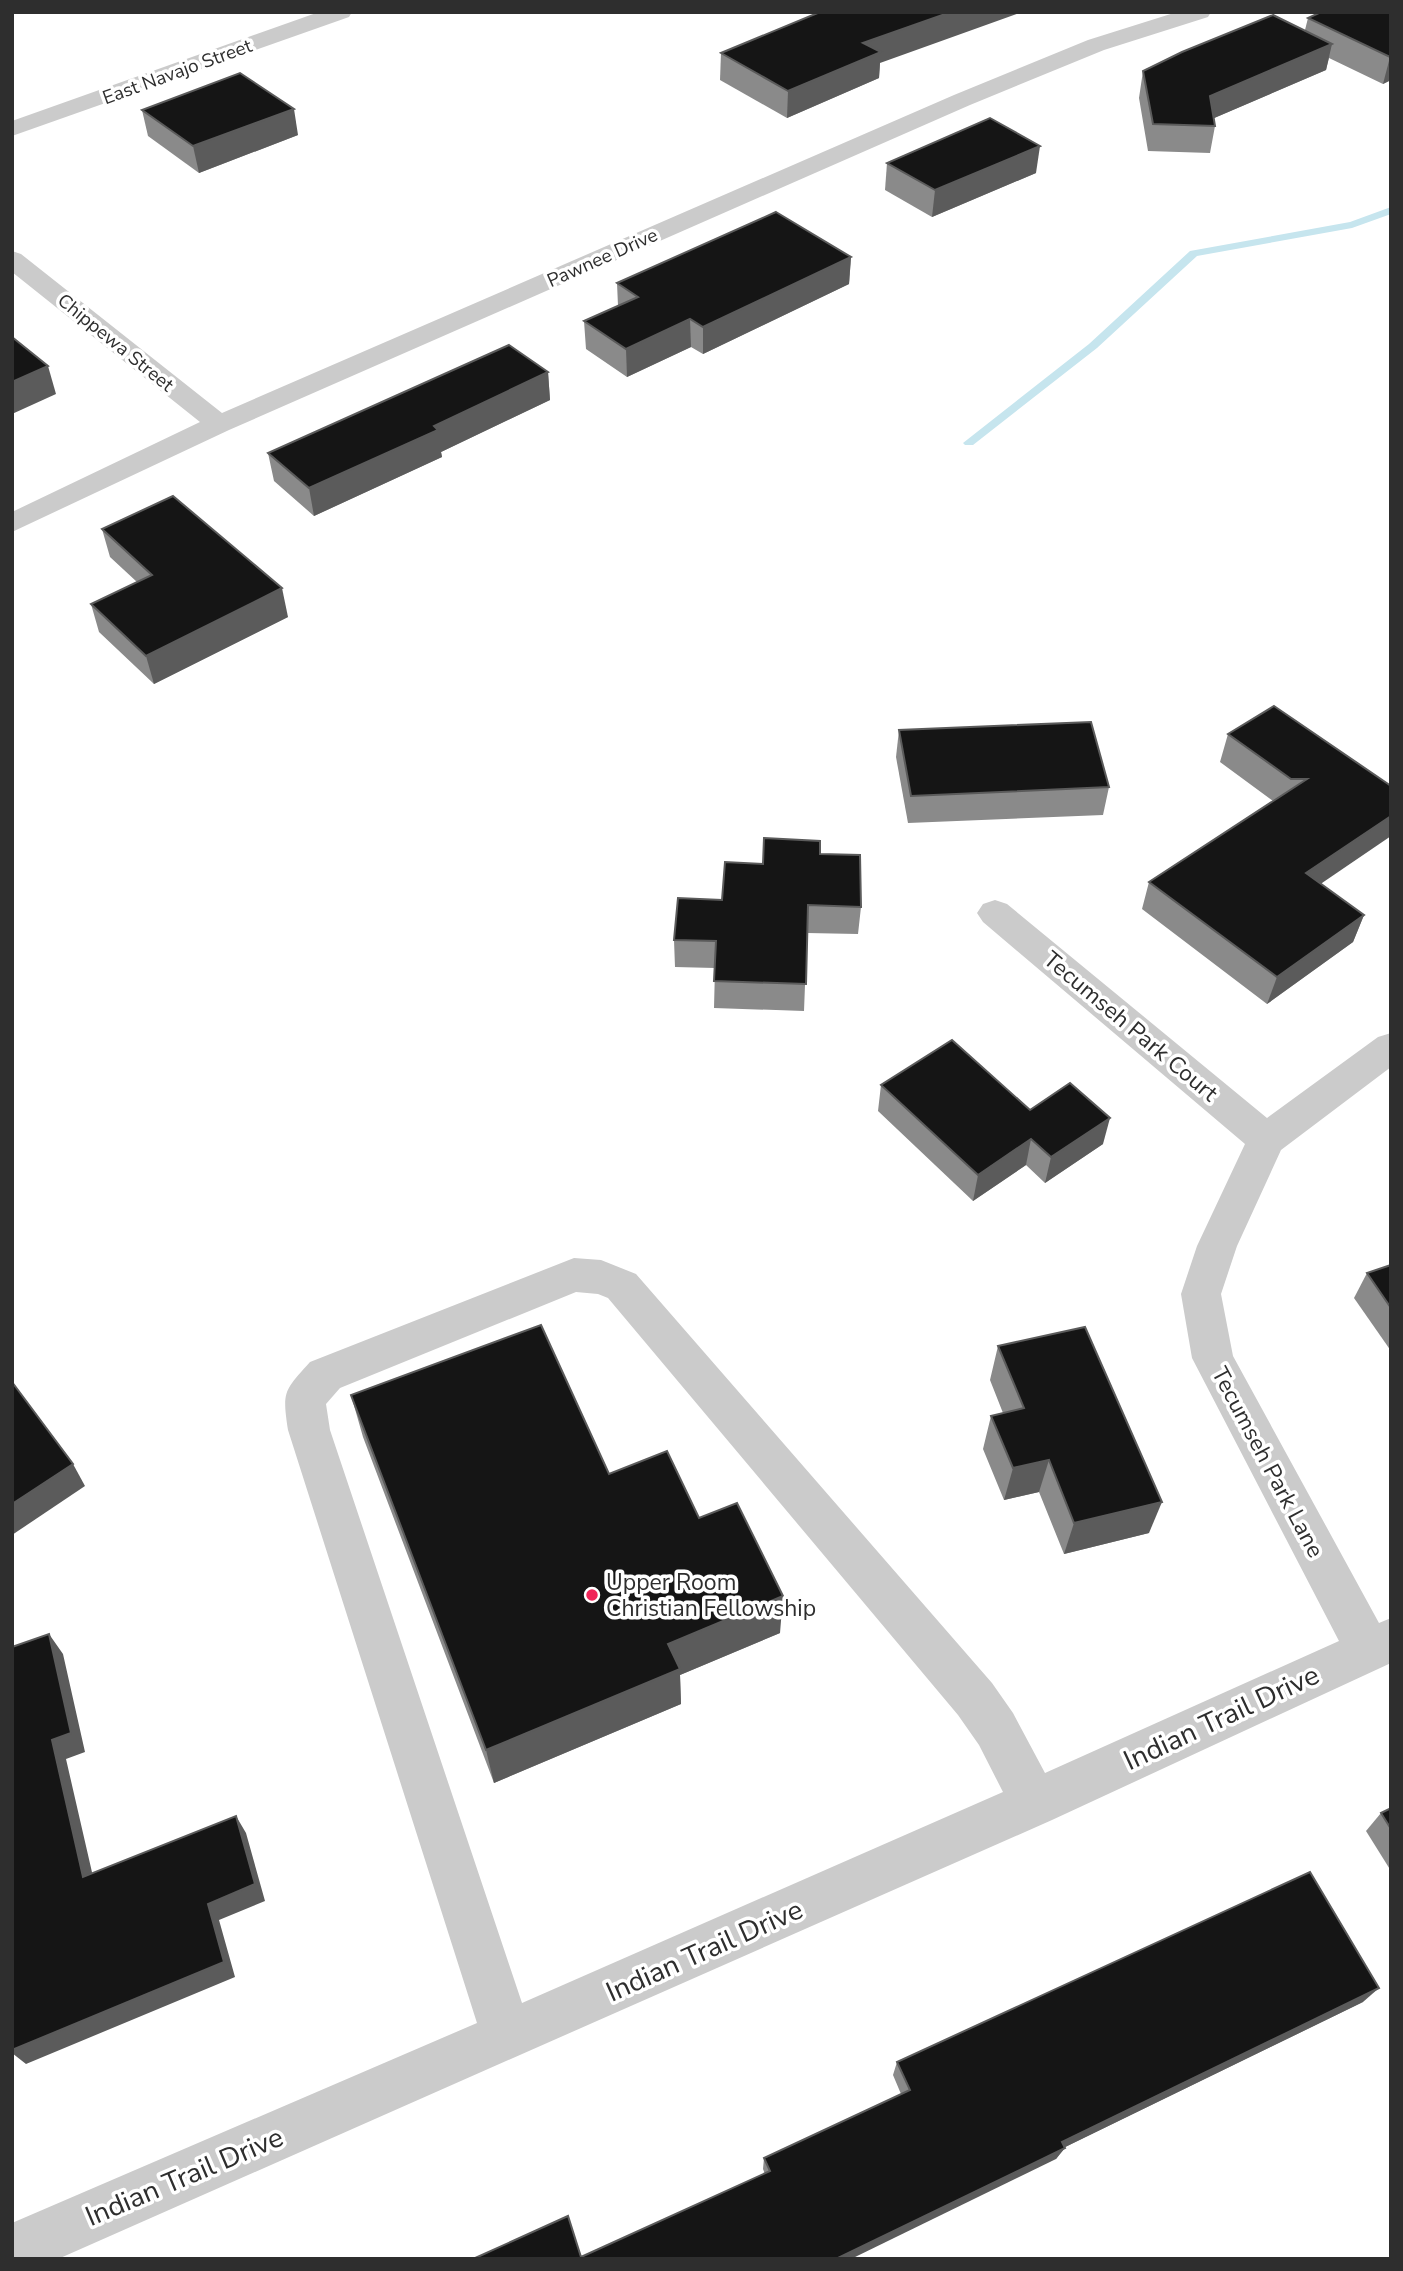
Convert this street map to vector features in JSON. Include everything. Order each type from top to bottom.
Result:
[{"type":"street","name":"East Navajo Street","points":[[12,129],[341,12]]},
{"type":"street","name":"Pawnee Drive","points":[[12,523],[219,424],[1030,71],[1097,45],[1200,12]]},
{"type":"street","name":"Chippewa Street","points":[[12,260],[219,424]]},
{"type":"street","name":"Tecumseh Park Court","points":[[995,913],[1266,1140]]},
{"type":"street","name":"Tecumseh Park Lane","points":[[1379,1644],[1213,1358],[1201,1294],[1217,1246],[1266,1140],[1391,1047]]},
{"type":"street","points":[[507,2036],[309,1430],[304,1399],[325,1375],[574,1275],[601,1277],[622,1286],[975,1699],[996,1729],[1035,1804]]},
{"type":"street","name":"Indian Trail Drive","points":[[12,2251],[1035,1804],[1379,1644]]},
{"type":"building","points":[[820,12],[951,12],[863,43],[881,52],[788,91],[721,53]]},
{"type":"building","points":[[1321,12],[1391,12],[1391,57],[1308,18]]},
{"type":"building","points":[[1273,15],[1332,44],[1210,96],[1215,126],[1153,124],[1143,71]]},
{"type":"building","points":[[240,73],[294,109],[193,146],[142,110]]},
{"type":"building","points":[[990,118],[1040,146],[935,190],[887,163]]},
{"type":"building","points":[[776,212],[851,257],[703,327],[690,319],[626,349],[584,321],[638,297],[617,283]]},
{"type":"building","points":[[12,337],[48,366],[12,382]]},
{"type":"building","points":[[509,345],[548,372],[434,426],[438,430],[309,488],[268,453]]},
{"type":"building","points":[[173,496],[282,588],[146,656],[91,604],[152,575],[102,529]]},
{"type":"building","points":[[1274,706],[1391,786],[1391,816],[1306,873],[1364,915],[1277,977],[1149,882],[1307,779],[1291,779],[1228,734]]},
{"type":"building","points":[[1091,722],[1109,787],[911,796],[899,730]]},
{"type":"building","points":[[764,838],[820,841],[820,854],[860,855],[861,907],[808,905],[806,984],[714,981],[716,941],[674,940],[678,898],[722,900],[725,862],[763,864]]},
{"type":"building","points":[[952,1040],[1030,1110],[1070,1083],[1110,1118],[1051,1157],[1031,1139],[978,1175],[881,1085]]},
{"type":"building","points":[[1391,1265],[1391,1308],[1367,1273]]},
{"type":"building","name":"Upper Room Christian Fellowship","points":[[541,1325],[609,1474],[667,1451],[699,1518],[737,1503],[783,1596],[668,1644],[680,1669],[486,1750],[351,1395]]},
{"type":"building","points":[[1085,1327],[1162,1502],[1074,1523],[1049,1460],[1013,1468],[991,1416],[1024,1408],[998,1346]]},
{"type":"building","points":[[12,1382],[73,1464],[12,1504]]},
{"type":"building","points":[[49,1634],[71,1733],[52,1740],[83,1877],[236,1816],[255,1884],[208,1904],[224,1962],[12,2050],[12,1647]]},
{"type":"building","points":[[1391,1808],[1391,1829],[1381,1813]]},
{"type":"building","points":[[1310,1872],[1379,1988],[1062,2142],[1065,2148],[836,2259],[473,2259],[568,2216],[581,2257],[770,2171],[764,2158],[910,2090],[897,2062]]},
{"type":"waterway","points":[[969,443],[1093,346],[1194,253],[1352,225],[1391,210]]},
{"type":"place","name":"Upper Room Christian Fellowship","points":[[592,1595]]}]
